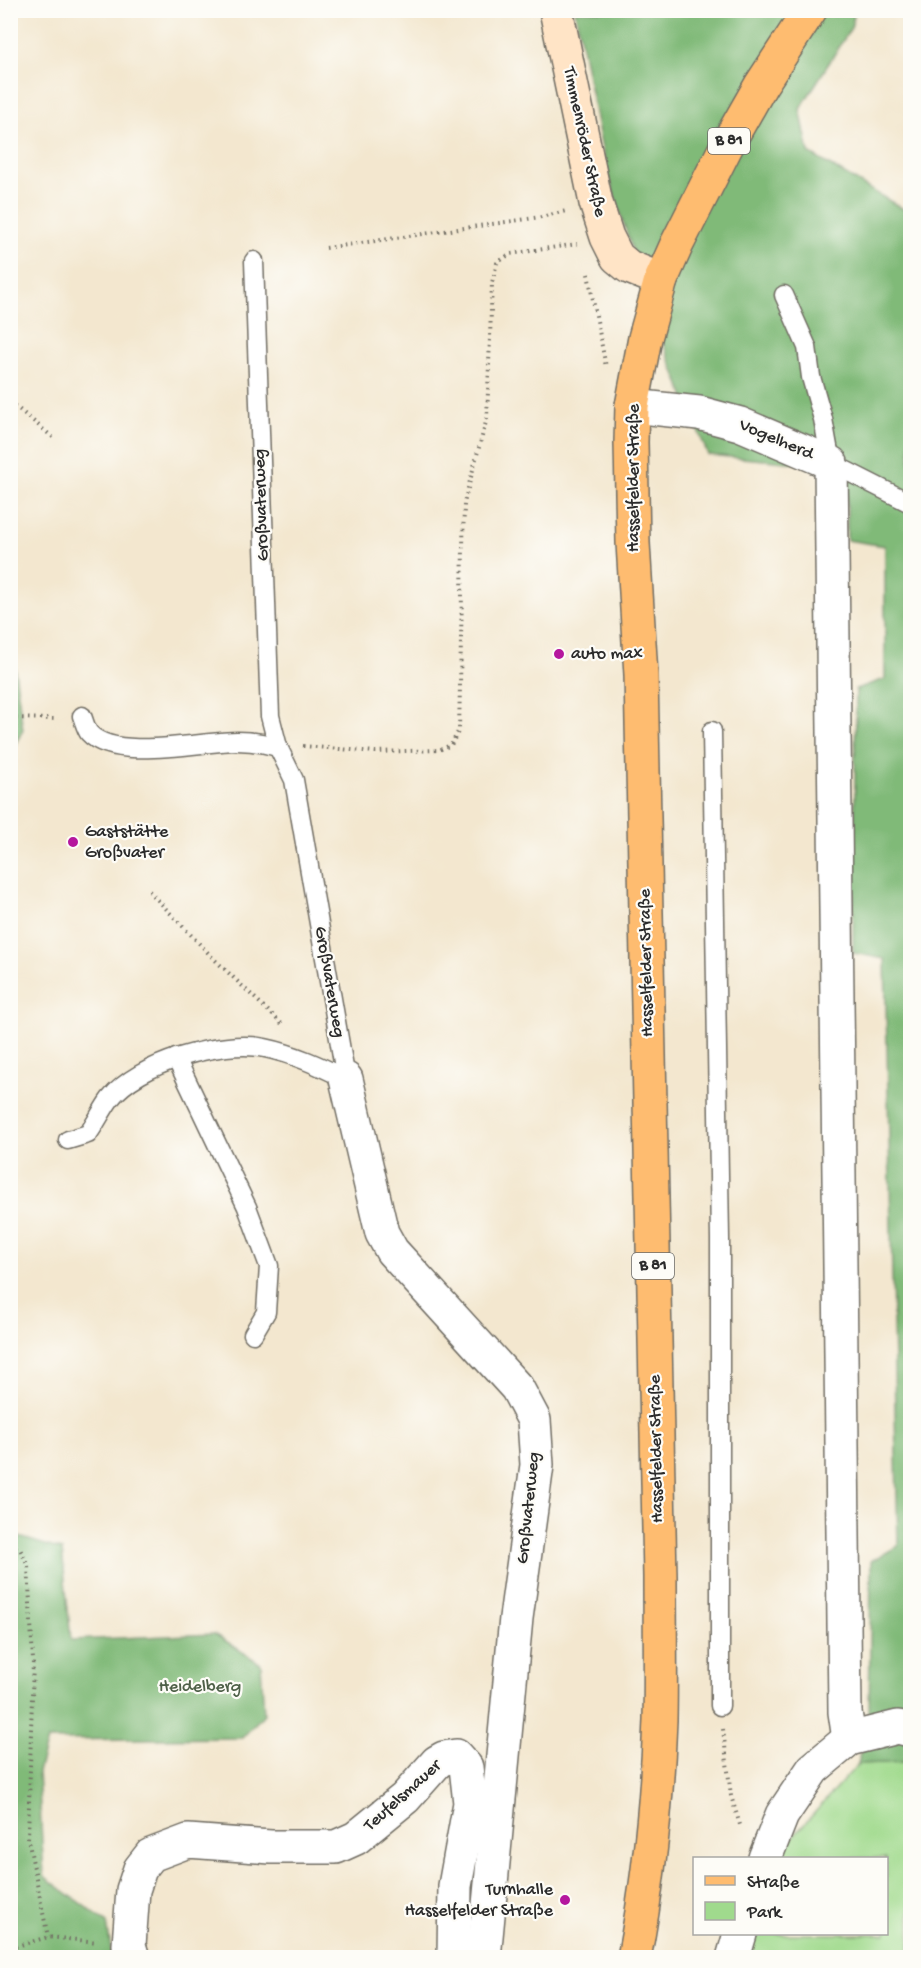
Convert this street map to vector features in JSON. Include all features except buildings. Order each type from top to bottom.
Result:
[{"type":"main road","name":"Timmenröder Straße","points":[[556,10],[596,203],[607,237],[617,256],[629,267],[662,280]]},
{"type":"main road","name":"Hasselfelder Straße","points":[[634,1958],[645,1889],[660,1720],[660,1577],[641,675],[633,543],[632,406],[645,338],[662,280],[677,244],[760,85],[810,10]]},
{"type":"street","name":"Vogelherd","points":[[632,406],[699,413],[740,424],[831,464]]},
{"type":"street","points":[[831,464],[845,1712],[849,1739]]},
{"type":"street","name":"Großvaterweg","points":[[346,1079],[381,1233],[392,1251],[517,1388],[534,1420],[537,1465],[516,1618],[484,1958]]},
{"type":"street","points":[[765,1857],[782,1815],[813,1769],[849,1739],[898,1727],[910,1730]]},
{"type":"street","name":"Teufelsmauer","points":[[131,1951],[133,1890],[140,1869],[151,1855],[188,1840],[271,1847],[336,1847],[356,1838],[405,1798],[436,1762],[456,1756],[466,1767],[470,1803],[455,1886],[454,1958]]},
{"type":"street","points":[[733,1958],[740,1935]]},
{"type":"lane","name":"Großvaterweg","points":[[254,261],[270,716],[278,747],[294,780],[346,1079]]},
{"type":"lane","points":[[784,295],[807,347],[811,377],[823,419],[831,464]]},
{"type":"lane","name":"Vogelherd","points":[[831,464],[910,503]]},
{"type":"lane","points":[[82,716],[88,732],[99,740],[120,748],[177,747],[235,741],[257,741],[278,747]]},
{"type":"lane","points":[[712,731],[720,1239],[720,1706]]},
{"type":"lane","points":[[68,1140],[88,1134],[111,1098],[140,1074],[176,1058],[220,1047],[263,1047],[295,1056],[346,1079]]},
{"type":"lane","points":[[176,1058],[247,1207],[269,1266],[266,1312],[252,1334]]},
{"type":"path","points":[[326,248],[541,217],[596,203]]},
{"type":"path","points":[[278,747],[309,746],[375,752],[439,750],[451,745],[459,730],[464,503],[487,418],[492,283],[497,263],[510,254],[582,243]]},
{"type":"path","points":[[10,402],[54,440]]},
{"type":"path","points":[[10,718],[53,719],[82,716]]},
{"type":"path","points":[[149,891],[213,958],[280,1024],[289,1029]]},
{"type":"path","points":[[10,1546],[20,1550],[28,1566],[33,1661],[28,1839],[48,1936]]},
{"type":"path","points":[[720,1706],[731,1796],[742,1829]]},
{"type":"path","points":[[10,1948],[48,1936],[131,1951]]},
{"type":"green space","points":[[575,11],[855,11],[851,28],[800,109],[809,153],[910,213],[910,1770],[905,1762],[858,1764],[869,1716],[871,1561],[898,1546],[885,959],[853,953],[856,689],[885,679],[885,546],[847,540],[847,486],[809,464],[708,455],[661,338],[606,169]]},
{"type":"green space","points":[[11,641],[23,730],[10,752]]},
{"type":"green space","name":"Heidelberg","points":[[11,1513],[13,1535],[62,1550],[71,1640],[215,1634],[261,1664],[264,1714],[242,1738],[47,1740],[38,1772],[44,1876],[107,1923],[112,1957],[11,1957]]},
{"type":"green space","points":[[905,1762],[910,1770],[910,1957],[746,1958],[755,1935],[888,1935],[888,1857],[780,1857],[784,1847],[858,1764]]},
{"type":"place","name":"auto max","points":[[559,654]]},
{"type":"place","name":"Gaststätte Großvater","points":[[73,842]]},
{"type":"place","name":"Turnhalle Hasselfelder Straße","points":[[565,1900]]}]
